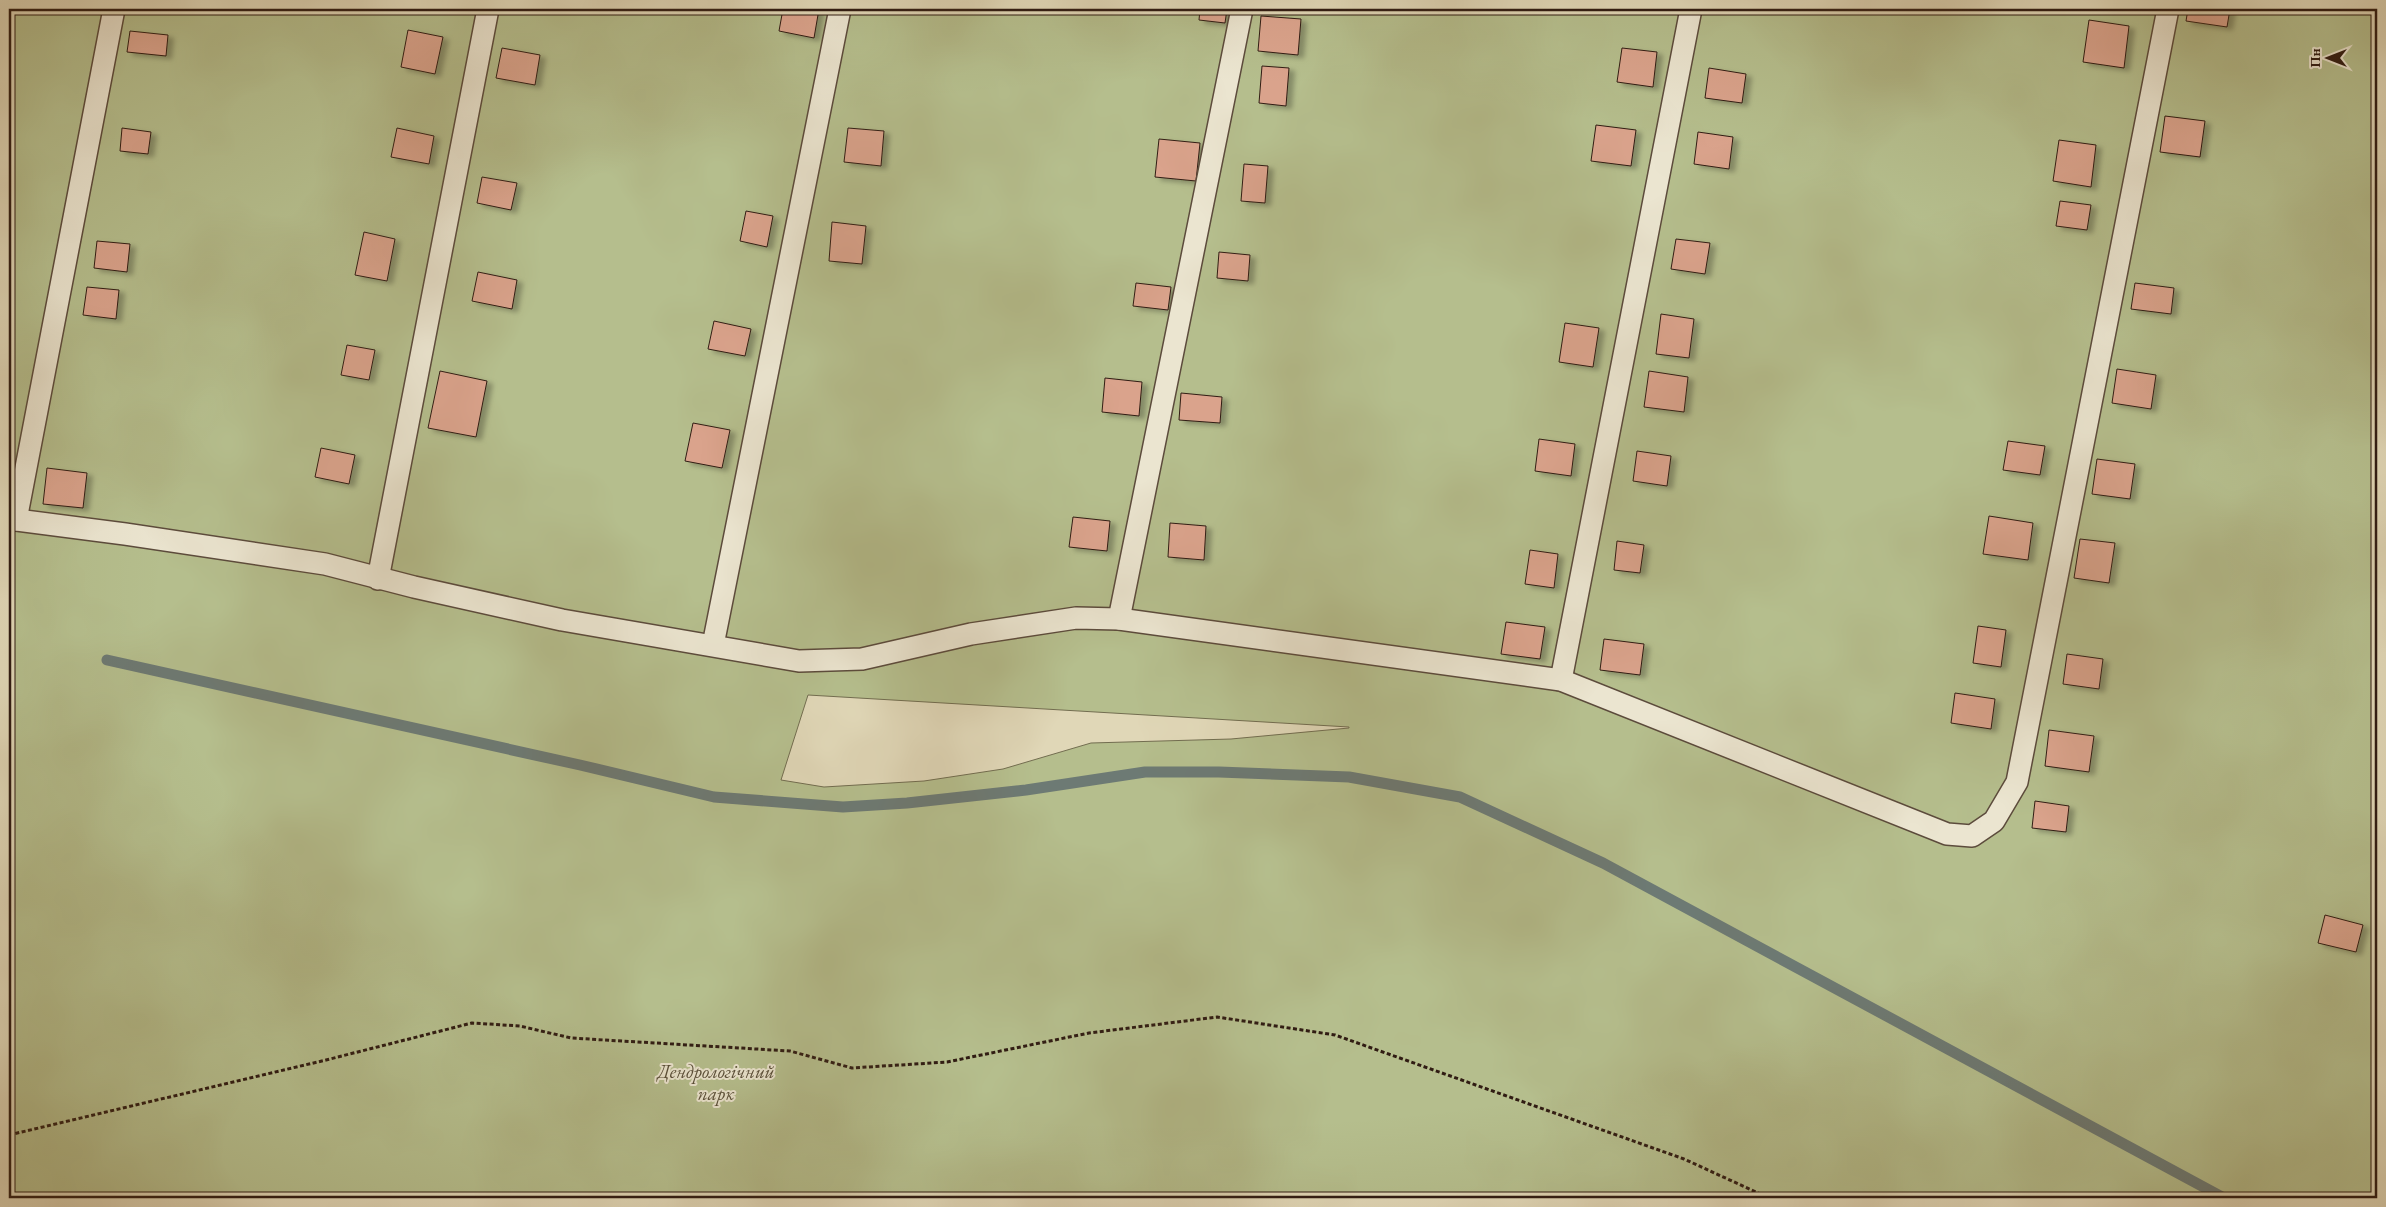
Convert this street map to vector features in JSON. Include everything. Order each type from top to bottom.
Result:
[{"type":"lane","points":[[114,9],[12,520],[125,534],[325,564],[378,579],[562,620],[800,661],[862,659],[971,634],[1076,618],[1119,619],[1561,680],[1947,834],[1972,836],[1994,821],[2017,782],[2168,9]]},
{"type":"lane","points":[[378,579],[488,9]]},
{"type":"lane","points":[[713,645],[840,9]]},
{"type":"lane","points":[[1119,619],[1242,9]]},
{"type":"lane","points":[[1561,680],[1691,9]]},
{"type":"path","points":[[9,1135],[326,1060],[472,1023],[520,1026],[571,1038],[790,1051],[852,1068],[947,1062],[1089,1033],[1217,1016],[1335,1035],[1684,1159],[1768,1198]]},
{"type":"green space","name":"Дендрологічний парк","points":[[9,9],[2377,9],[2377,1198],[9,1198]],"holes":[[[808,695],[1349,727],[1231,739],[1091,743],[1003,769],[924,781],[824,787],[781,780]]]},
{"type":"building","points":[[783,9],[819,9],[814,38],[779,31]]},
{"type":"building","points":[[1200,9],[1227,9],[1225,23],[1199,20]]},
{"type":"building","points":[[2188,9],[2230,9],[2227,27],[2186,21]]},
{"type":"building","points":[[1261,16],[1301,19],[1298,55],[1258,51]]},
{"type":"building","points":[[2089,20],[2129,26],[2124,68],[2083,62]]},
{"type":"building","points":[[408,30],[443,37],[435,74],[401,67]]},
{"type":"building","points":[[130,31],[168,35],[166,56],[127,52]]},
{"type":"building","points":[[502,48],[540,55],[535,85],[496,78]]},
{"type":"building","points":[[1622,48],[1657,52],[1653,87],[1617,82]]},
{"type":"building","points":[[1262,66],[1289,68],[1286,106],[1259,103]]},
{"type":"building","points":[[1709,68],[1746,74],[1742,103],[1705,98]]},
{"type":"building","points":[[2165,116],[2205,121],[2200,157],[2160,152]]},
{"type":"building","points":[[1596,125],[1636,130],[1631,166],[1591,161]]},
{"type":"building","points":[[122,128],[151,132],[148,154],[120,151]]},
{"type":"building","points":[[397,128],[434,136],[429,164],[391,157]]},
{"type":"building","points":[[848,128],[884,131],[881,166],[844,162]]},
{"type":"building","points":[[1698,132],[1733,137],[1729,169],[1694,164]]},
{"type":"building","points":[[1159,139],[1200,143],[1196,181],[1155,177]]},
{"type":"building","points":[[2059,140],[2096,145],[2091,187],[2053,181]]},
{"type":"building","points":[[1244,164],[1268,166],[1265,203],[1241,201]]},
{"type":"building","points":[[482,177],[517,183],[511,210],[477,203]]},
{"type":"building","points":[[2060,201],[2091,205],[2087,230],[2056,226]]},
{"type":"building","points":[[746,211],[773,216],[767,247],[740,241]]},
{"type":"building","points":[[832,222],[866,226],[862,264],[829,261]]},
{"type":"building","points":[[364,232],[395,239],[387,281],[355,275]]},
{"type":"building","points":[[1676,239],[1710,243],[1705,274],[1671,269]]},
{"type":"building","points":[[97,241],[130,244],[127,272],[94,268]]},
{"type":"building","points":[[1219,252],[1250,255],[1248,281],[1217,278]]},
{"type":"building","points":[[478,272],[517,280],[512,309],[472,301]]},
{"type":"building","points":[[1136,283],[1171,287],[1168,310],[1133,306]]},
{"type":"building","points":[[2135,283],[2174,288],[2171,314],[2131,309]]},
{"type":"building","points":[[87,287],[119,290],[116,319],[83,315]]},
{"type":"building","points":[[1661,314],[1694,319],[1689,358],[1656,354]]},
{"type":"building","points":[[714,321],[751,329],[745,356],[708,349]]},
{"type":"building","points":[[1565,323],[1599,328],[1593,367],[1559,362]]},
{"type":"building","points":[[347,345],[375,350],[369,380],[341,375]]},
{"type":"building","points":[[2117,369],[2156,375],[2151,409],[2112,403]]},
{"type":"building","points":[[440,371],[487,381],[476,437],[428,428]]},
{"type":"building","points":[[1649,371],[1688,377],[1684,412],[1644,407]]},
{"type":"building","points":[[1105,378],[1142,382],[1139,416],[1102,412]]},
{"type":"building","points":[[1181,393],[1222,397],[1220,423],[1179,420]]},
{"type":"building","points":[[693,423],[730,430],[722,468],[685,461]]},
{"type":"building","points":[[1539,439],[1575,444],[1571,476],[1535,471]]},
{"type":"building","points":[[2008,441],[2045,446],[2040,475],[2003,470]]},
{"type":"building","points":[[321,448],[355,455],[349,484],[315,477]]},
{"type":"building","points":[[1637,451],[1671,456],[1667,486],[1633,481]]},
{"type":"building","points":[[2097,459],[2135,464],[2130,499],[2092,494]]},
{"type":"building","points":[[47,468],[87,473],[83,508],[43,504]]},
{"type":"building","points":[[1989,516],[2033,523],[2028,560],[1983,554]]},
{"type":"building","points":[[1073,517],[1110,521],[1107,551],[1069,547]]},
{"type":"building","points":[[1170,523],[1206,526],[1204,560],[1168,557]]},
{"type":"building","points":[[2080,539],[2115,543],[2109,583],[2074,578]]},
{"type":"building","points":[[1617,541],[1644,545],[1640,573],[1614,570]]},
{"type":"building","points":[[1530,550],[1558,554],[1554,588],[1525,584]]},
{"type":"building","points":[[1506,622],[1545,627],[1540,659],[1501,654]]},
{"type":"building","points":[[1978,626],[2006,630],[2001,667],[1973,663]]},
{"type":"building","points":[[1604,639],[1644,644],[1640,675],[1600,670]]},
{"type":"building","points":[[2067,654],[2103,659],[2099,689],[2063,684]]},
{"type":"building","points":[[1955,693],[1995,699],[1991,729],[1951,723]]},
{"type":"building","points":[[2049,730],[2094,736],[2089,772],[2045,766]]},
{"type":"building","points":[[2035,801],[2069,806],[2066,832],[2032,828]]},
{"type":"building","points":[[2325,915],[2363,925],[2356,952],[2318,943]]},
{"type":"waterway","points":[[107,660],[580,765],[714,797],[843,807],[907,803],[1026,790],[1145,772],[1219,772],[1349,777],[1460,797],[1603,863],[2224,1198]]}]
